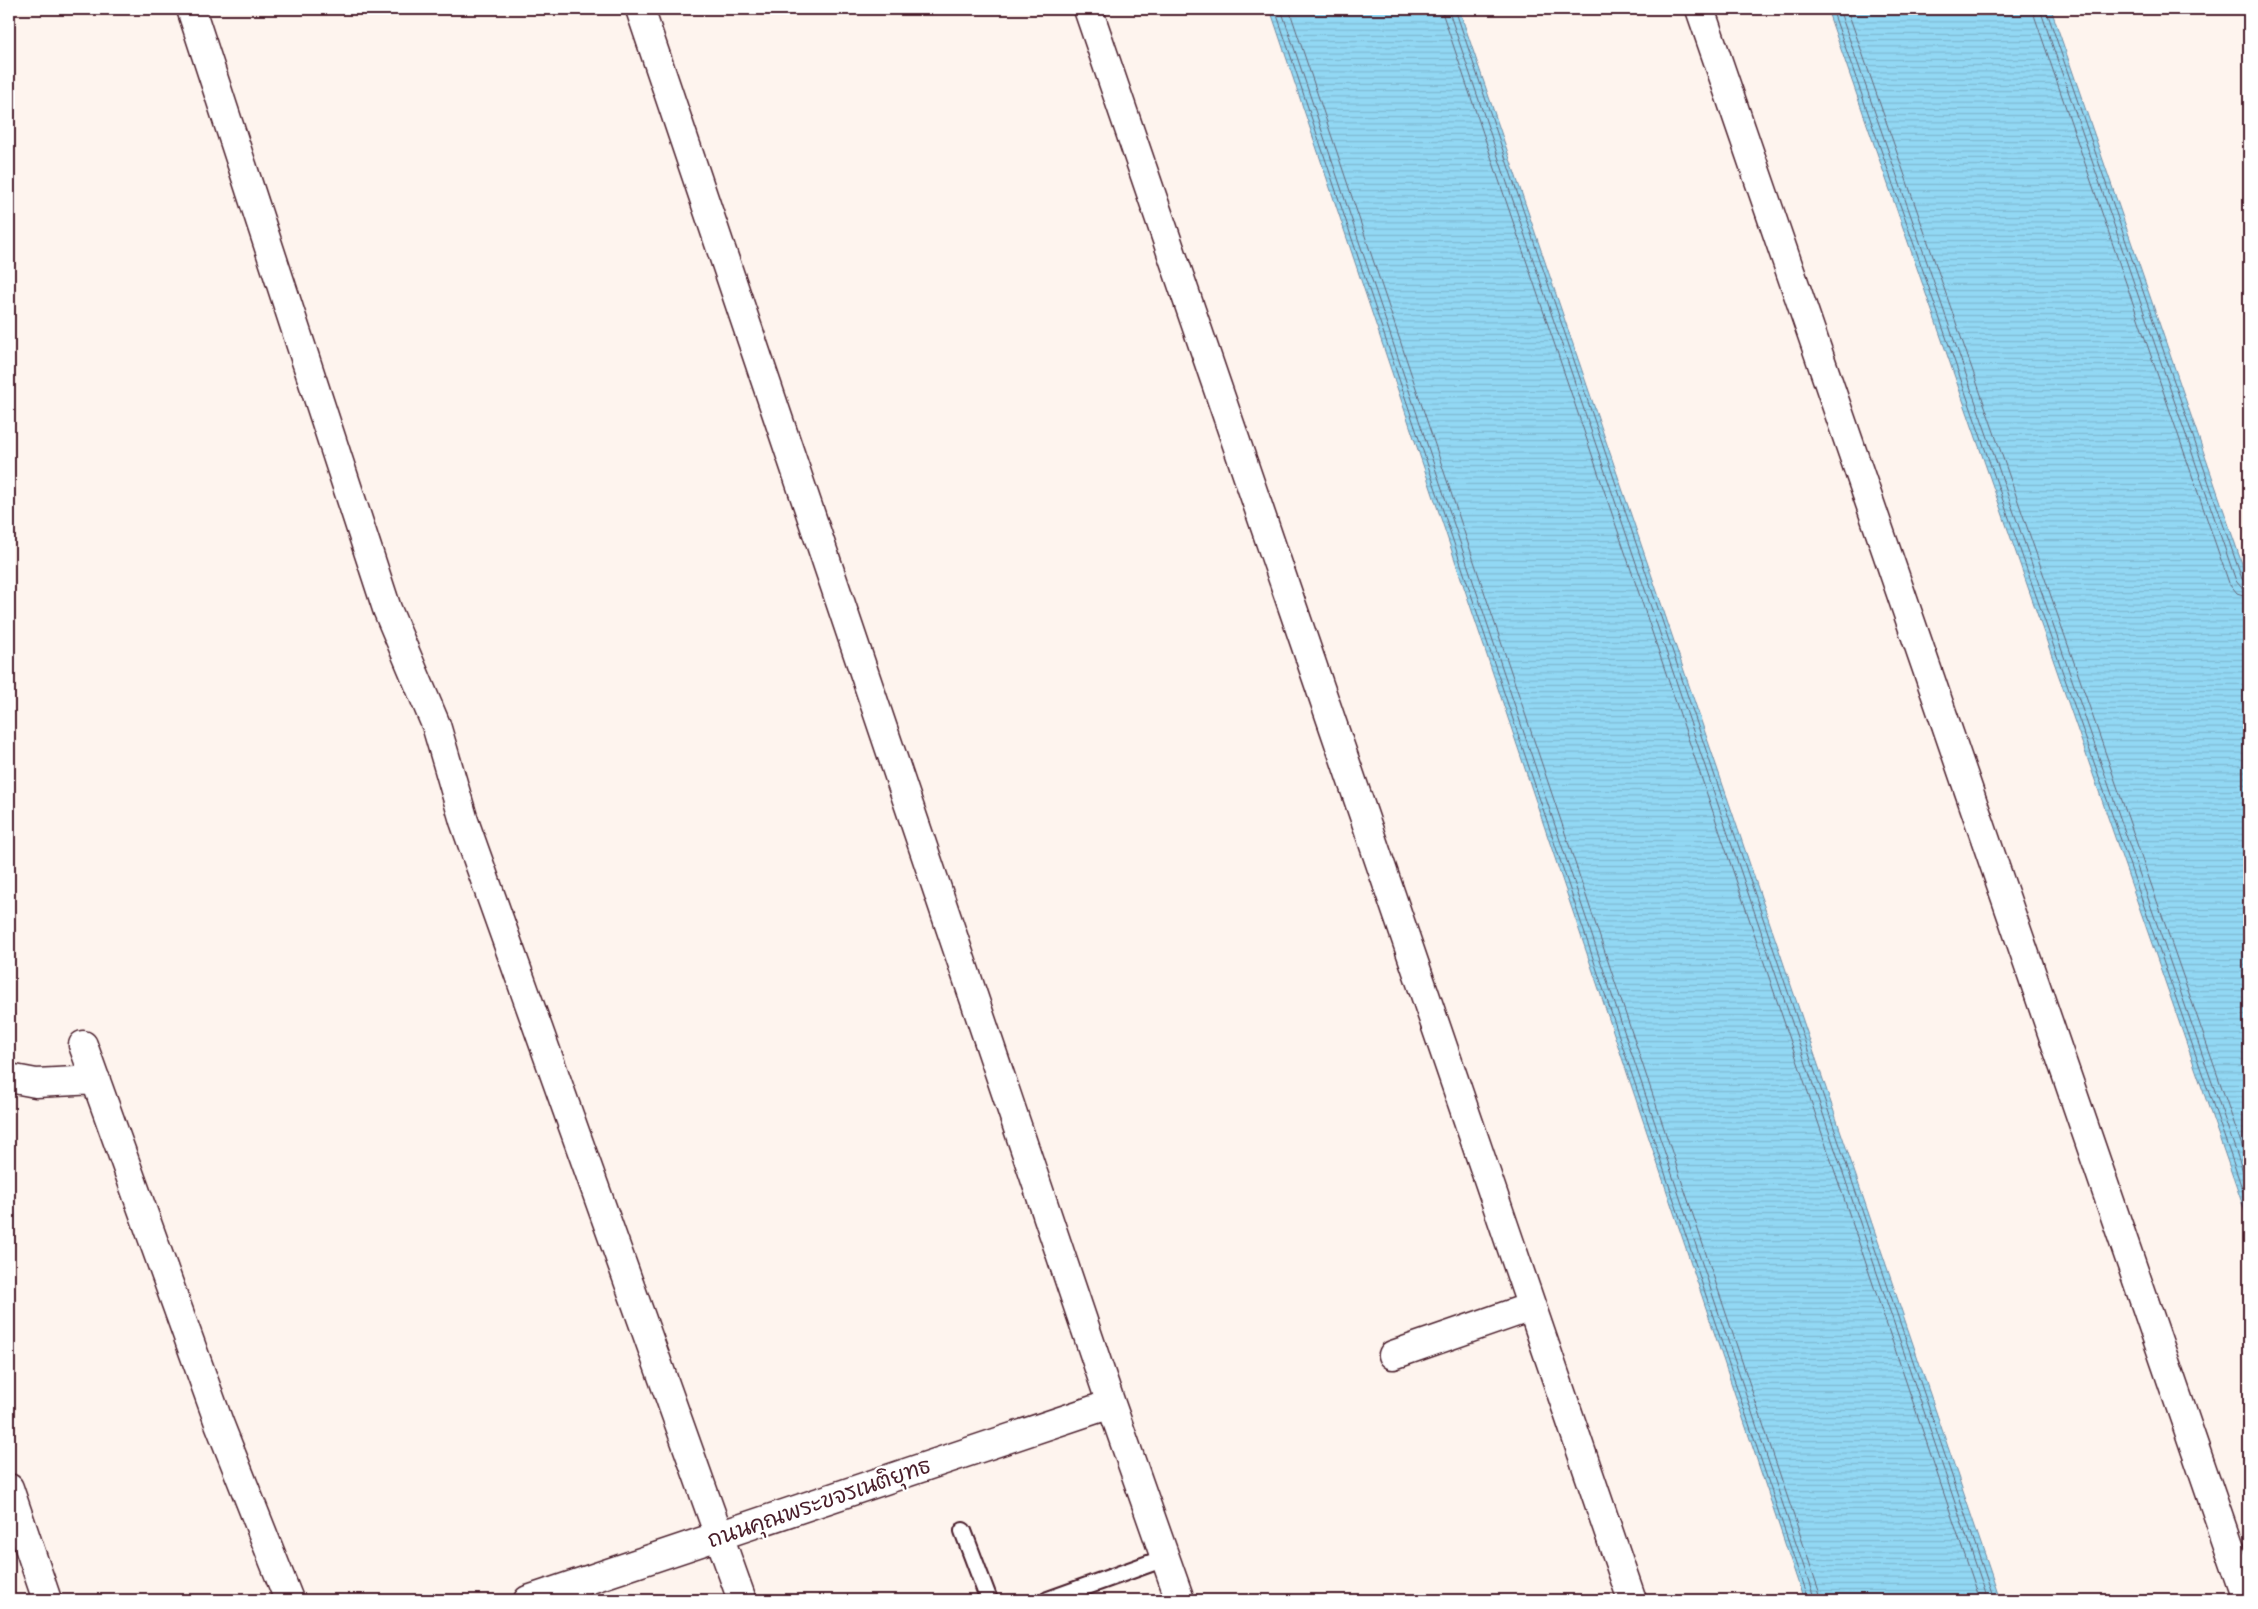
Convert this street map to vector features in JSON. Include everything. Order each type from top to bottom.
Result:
[{"type":"street","points":[[191,9],[387,609],[436,725],[464,821],[742,1600]]},
{"type":"street","points":[[640,9],[1110,1404],[1180,1600]]},
{"type":"street","points":[[1088,9],[1632,1600]]},
{"type":"street","points":[[1700,9],[2247,1600]]},
{"type":"street","points":[[83,1045],[219,1423],[289,1600]]},
{"type":"street","points":[[9,1078],[36,1083],[96,1080]]},
{"type":"street","points":[[1393,1355],[1532,1307]]},
{"type":"street","name":"ถนนคุณพระขจรเนติยุทธ","points":[[528,1600],[1110,1404]]},
{"type":"street","points":[[9,1488],[47,1600]]},
{"type":"lane","points":[[963,1531],[989,1600]]},
{"type":"lane","points":[[1048,1600],[1165,1558]]},
{"type":"water","points":[[1270,9],[1459,9],[2000,1600],[1804,1600]]},
{"type":"water","points":[[1827,9],[2051,9],[2249,584],[2249,1223]]}]
